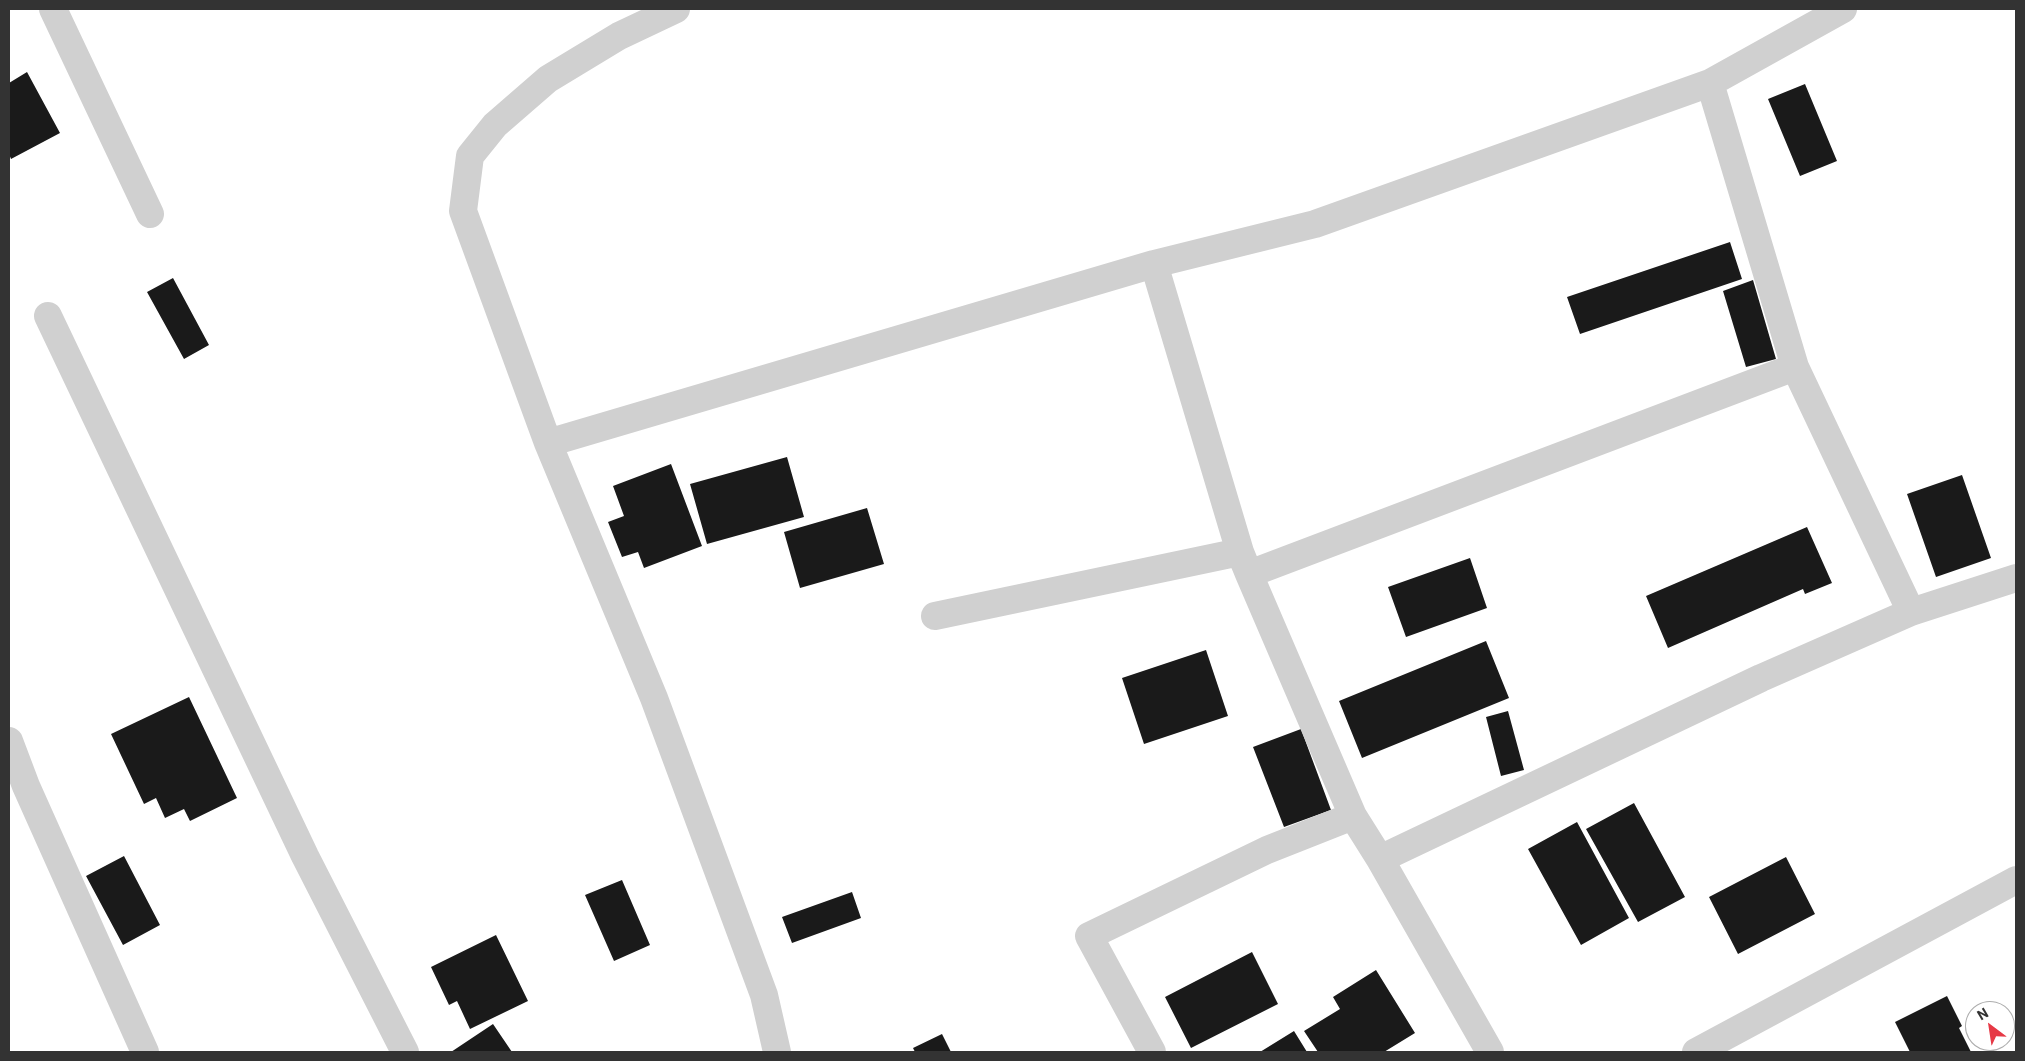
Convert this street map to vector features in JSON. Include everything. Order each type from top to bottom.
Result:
[{"type":"street","points":[[53,9],[150,214]]},
{"type":"street","points":[[676,9],[619,36],[548,79],[495,126],[470,156],[462,211],[548,443],[654,698],[764,995],[777,1052]]},
{"type":"street","points":[[548,443],[1154,264],[1315,224],[1710,83],[1843,9]]},
{"type":"street","points":[[1710,83],[1795,367],[1912,612]]},
{"type":"street","points":[[1154,264],[1245,563],[1353,816],[1380,859],[1490,1052]]},
{"type":"street","points":[[48,316],[301,847],[405,1052]]},
{"type":"street","points":[[935,616],[1245,563],[1795,367]]},
{"type":"street","points":[[1380,859],[1752,683],[1912,612],[2016,578]]},
{"type":"street","points":[[9,741],[26,786],[145,1052]]},
{"type":"street","points":[[1152,1052],[1089,936],[1267,850],[1353,816]]},
{"type":"street","points":[[1696,1052],[2016,880]]},
{"type":"building","points":[[27,72],[60,133],[11,159],[9,154],[9,83]]},
{"type":"building","points":[[1805,84],[1837,161],[1800,176],[1768,99]]},
{"type":"building","points":[[1730,242],[1742,279],[1580,334],[1567,297]]},
{"type":"building","points":[[173,278],[209,345],[184,359],[147,292]]},
{"type":"building","points":[[1753,280],[1776,359],[1746,367],[1723,291]]},
{"type":"building","points":[[787,457],[804,517],[707,544],[690,484]]},
{"type":"building","points":[[671,464],[702,546],[644,568],[638,552],[622,557],[608,522],[624,516],[613,486]]},
{"type":"building","points":[[1962,475],[1991,558],[1936,577],[1907,494]]},
{"type":"building","points":[[867,508],[884,564],[800,588],[784,532]]},
{"type":"building","points":[[1807,527],[1832,583],[1805,594],[1803,589],[1668,648],[1646,596]]},
{"type":"building","points":[[1470,558],[1487,608],[1406,637],[1388,587]]},
{"type":"building","points":[[1486,641],[1509,698],[1362,758],[1339,701]]},
{"type":"building","points":[[1206,650],[1228,716],[1144,744],[1122,678]]},
{"type":"building","points":[[189,697],[237,798],[190,821],[184,809],[165,818],[156,798],[144,804],[111,734]]},
{"type":"building","points":[[1508,711],[1524,770],[1501,776],[1486,717]]},
{"type":"building","points":[[1301,729],[1331,810],[1284,827],[1253,747]]},
{"type":"building","points":[[1634,803],[1685,897],[1638,922],[1586,829]]},
{"type":"building","points":[[1577,822],[1629,918],[1581,945],[1528,849]]},
{"type":"building","points":[[124,856],[160,925],[123,945],[86,876]]},
{"type":"building","points":[[1786,857],[1815,914],[1738,954],[1709,897]]},
{"type":"building","points":[[622,880],[650,945],[614,961],[585,895]]},
{"type":"building","points":[[852,892],[861,918],[792,943],[782,917]]},
{"type":"building","points":[[496,935],[528,1001],[470,1029],[457,1001],[449,1005],[431,967]]},
{"type":"building","points":[[1252,952],[1278,1004],[1191,1048],[1165,997]]},
{"type":"building","points":[[1376,970],[1415,1033],[1384,1052],[1318,1052],[1304,1031],[1340,1009],[1333,997]]},
{"type":"building","points":[[1947,996],[1962,1026],[1959,1028],[1965,1040],[1965,1051],[1971,1052],[1910,1052],[1895,1022]]},
{"type":"building","points":[[493,1024],[512,1052],[451,1052]]},
{"type":"building","points":[[1294,1031],[1307,1052],[1260,1052]]},
{"type":"building","points":[[942,1034],[951,1052],[915,1052],[913,1048]]}]
